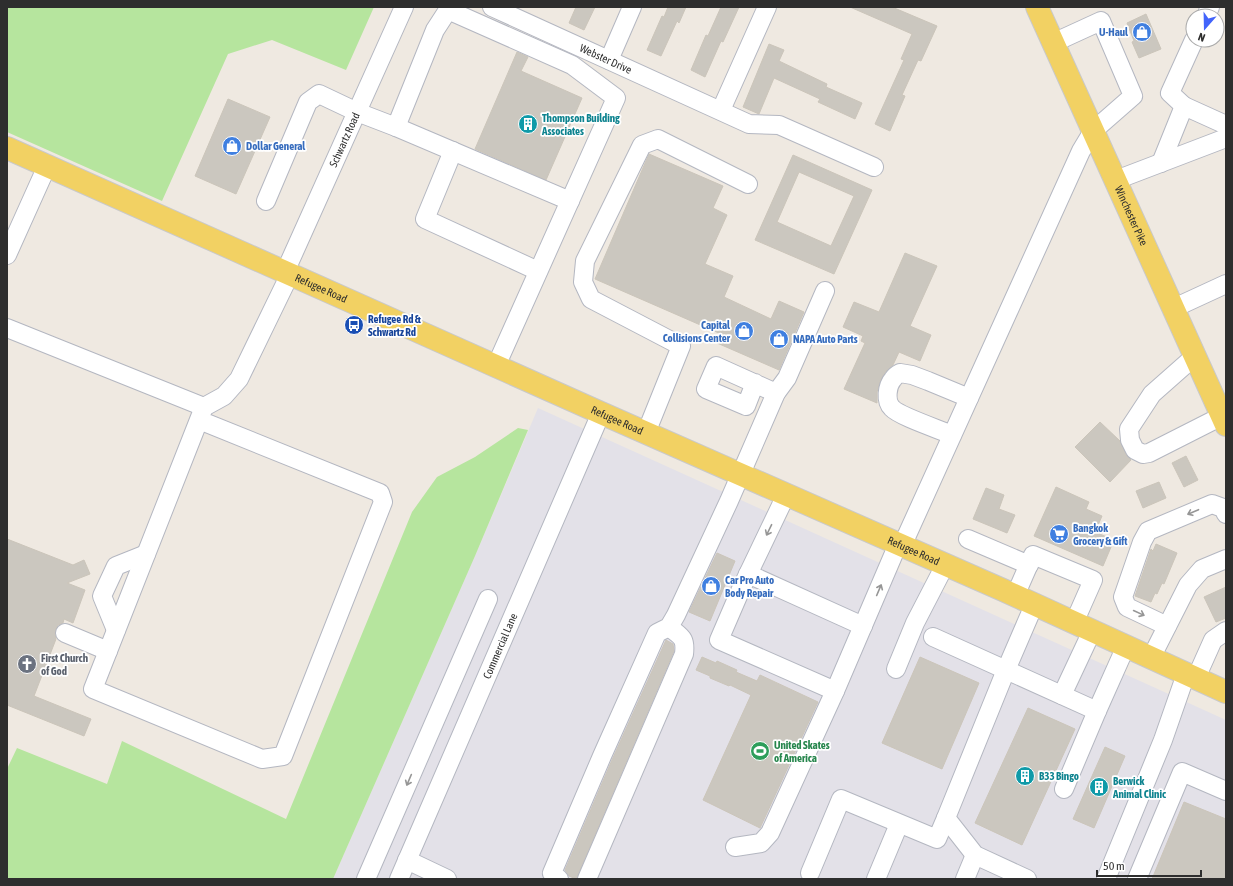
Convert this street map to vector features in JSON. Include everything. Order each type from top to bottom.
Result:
[{"type":"main road","name":"Winchester Pike","points":[[1037,7],[1224,420]]},
{"type":"main road","name":"Refugee Road","points":[[7,148],[1024,600],[1226,692]]},
{"type":"street","name":"Schwartz Road","points":[[202,414],[224,396],[239,379],[288,273],[404,7]]},
{"type":"street","points":[[609,60],[632,7]]},
{"type":"street","points":[[720,110],[767,7]]},
{"type":"street","name":"Webster Drive","points":[[494,8],[749,124],[779,125],[874,167]]},
{"type":"street","points":[[396,127],[435,30],[448,10],[572,64],[616,98],[496,366]]},
{"type":"street","points":[[735,847],[761,843],[770,833],[1079,155],[1093,131],[1133,96],[1101,21],[1053,43]]},
{"type":"street","points":[[1190,48],[1170,93],[1184,106],[1226,124]]},
{"type":"street","points":[[266,201],[308,102],[319,94],[357,112],[570,201]]},
{"type":"street","points":[[1161,163],[1184,106]]},
{"type":"street","points":[[1116,180],[1226,138]]},
{"type":"street","points":[[646,433],[680,346],[591,299],[583,282],[585,261],[642,145],[658,139],[748,184]]},
{"type":"street","points":[[453,151],[424,219],[538,271]]},
{"type":"street","points":[[7,255],[47,166]]},
{"type":"street","points":[[1174,308],[1226,284]]},
{"type":"street","points":[[559,879],[552,873],[657,633],[669,627],[676,615],[726,508],[776,393],[787,378],[825,292]]},
{"type":"street","points":[[7,328],[202,414],[380,493],[383,502],[283,756],[262,759],[93,690],[202,414]]},
{"type":"street","points":[[1195,356],[1152,394],[1129,429],[1130,440],[1135,450],[1143,454],[1149,453],[1224,420]]},
{"type":"street","points":[[952,435],[901,414],[892,408],[888,401],[888,390],[892,379],[900,372],[912,375],[969,398]]},
{"type":"street","points":[[755,383],[776,393]]},
{"type":"street","name":"Commercial Lane","points":[[399,879],[601,413]]},
{"type":"street","points":[[786,495],[748,574],[719,640],[835,691]]},
{"type":"street","points":[[1167,626],[1127,607],[1123,597],[1142,542],[1148,531],[1212,504],[1223,508],[1226,514]]},
{"type":"street","points":[[968,539],[1029,565]]},
{"type":"street","points":[[116,630],[102,596],[116,566],[146,554]]},
{"type":"street","points":[[810,873],[841,799],[937,839],[1006,670],[1024,600],[1029,565],[1033,555],[1092,580],[1083,627],[1062,695]]},
{"type":"street","points":[[1151,658],[1188,585],[1202,569],[1226,559]]},
{"type":"street","points":[[896,669],[916,623],[945,565]]},
{"type":"street","points":[[748,574],[864,626]]},
{"type":"street","points":[[366,879],[488,599]]},
{"type":"street","points":[[587,879],[684,654],[685,644],[682,637],[669,627]]},
{"type":"street","points":[[1106,879],[1154,760],[1191,676],[1213,640],[1226,631]]},
{"type":"street","points":[[65,633],[108,651]]},
{"type":"street","points":[[933,637],[1097,710]]},
{"type":"street","points":[[1064,789],[1126,646]]},
{"type":"street","points":[[424,745],[452,756]]},
{"type":"street","points":[[1154,760],[1226,791]]},
{"type":"street","points":[[1137,879],[1182,772]]},
{"type":"street","points":[[946,818],[975,856],[1027,879]]},
{"type":"street","points":[[876,879],[899,824]]},
{"type":"street","points":[[965,879],[975,856]]},
{"type":"street","points":[[407,860],[447,879]]},
{"type":"shaded area","points":[[538,408],[1226,720],[1226,879],[333,879],[475,556]]},
{"type":"green space","points":[[7,7],[374,7],[346,70],[272,40],[228,54],[162,201],[7,132]]},
{"type":"green space","points":[[518,428],[528,430],[475,556],[333,879],[7,879],[7,769],[17,748],[107,784],[122,741],[286,819],[412,512],[437,477],[475,457]]},
{"type":"building","points":[[576,7],[595,7],[584,30],[569,23]]},
{"type":"building","points":[[668,7],[686,7],[679,23],[677,21],[661,56],[647,50],[662,16],[664,17]]},
{"type":"building","points":[[721,7],[739,7],[723,42],[721,41],[705,77],[691,70],[706,35],[708,36]]},
{"type":"building","points":[[850,7],[892,7],[937,26],[921,61],[918,60],[902,95],[905,96],[890,131],[875,124],[904,60],[901,59],[912,34]]},
{"type":"building","name":"U-Haul","points":[[1146,14],[1161,49],[1139,58],[1132,42],[1134,41],[1127,23]]},
{"type":"building","points":[[769,44],[784,50],[779,61],[827,84],[826,87],[862,103],[855,119],[818,102],[820,99],[774,78],[759,114],[743,107]]},
{"type":"building","name":"Thompson Building Associates","points":[[517,52],[528,57],[521,71],[582,98],[546,180],[475,149]]},
{"type":"building","name":"Dollar General","points":[[228,99],[270,117],[236,194],[195,176]]},
{"type":"building","points":[[649,154],[723,186],[713,208],[727,215],[705,264],[733,276],[724,297],[771,319],[779,301],[804,312],[779,370],[717,343],[721,334],[595,279]]},
{"type":"building","points":[[793,155],[872,190],[834,274],[755,240]],"holes":[[[799,172],[854,196],[831,246],[777,222]]]},
{"type":"building","points":[[905,253],[937,266],[910,326],[931,335],[920,361],[899,352],[893,365],[886,371],[880,381],[877,392],[877,403],[844,389],[865,343],[861,341],[863,336],[843,327],[854,302],[879,312]]},
{"type":"building","points":[[1100,422],[1120,441],[1126,455],[1131,460],[1110,482],[1075,447]]},
{"type":"building","points":[[1186,456],[1198,480],[1184,487],[1172,463]]},
{"type":"building","points":[[1159,482],[1166,498],[1143,508],[1136,491]]},
{"type":"building","points":[[1056,487],[1089,502],[1086,509],[1102,516],[1095,532],[1114,540],[1103,566],[1034,536]]},
{"type":"building","points":[[986,488],[1004,495],[999,509],[1015,515],[1007,533],[973,519]]},
{"type":"building","name":"First Church of God","points":[[7,539],[73,565],[84,560],[90,574],[67,583],[85,590],[73,623],[64,619],[63,623],[58,625],[56,629],[56,639],[34,696],[91,719],[84,736],[7,705]]},
{"type":"building","points":[[1156,544],[1177,553],[1164,584],[1162,583],[1151,602],[1135,596],[1151,549],[1153,551]]},
{"type":"building","name":"Car Pro Auto Body Repair","points":[[717,553],[735,561],[710,621],[689,612]]},
{"type":"building","points":[[1226,587],[1226,618],[1216,622],[1204,597]]},
{"type":"building","points":[[666,640],[673,644],[674,651],[576,879],[569,876],[565,870]]},
{"type":"building","name":"United Skates of America","points":[[702,657],[716,663],[717,661],[737,670],[736,672],[757,681],[760,675],[818,702],[760,828],[703,800],[751,695],[710,678],[710,676],[696,670]]},
{"type":"building","points":[[920,657],[979,683],[942,769],[882,743]]},
{"type":"building","name":"B33 Bingo","points":[[1028,708],[1075,729],[1022,845],[975,823]]},
{"type":"building","name":"Berwick Animal Clinic","points":[[1105,747],[1125,756],[1094,828],[1073,819]]},
{"type":"building","points":[[1184,802],[1226,819],[1226,879],[1152,879]]},
{"type":"place","name":"U-Haul","points":[[1142,32]]},
{"type":"place","name":"Thompson Building Associates","points":[[528,124]]},
{"type":"place","name":"Dollar General","points":[[232,146]]},
{"type":"place","name":"Refugee Rd & Schwartz Rd","points":[[354,325]]},
{"type":"place","name":"Capital Collisions Center","points":[[744,331]]},
{"type":"place","name":"NAPA Auto Parts","points":[[779,339]]},
{"type":"place","name":"Bangkok Grocery & Gift","points":[[1059,534]]},
{"type":"place","name":"Car Pro Auto Body Repair","points":[[711,586]]},
{"type":"place","name":"First Church of God","points":[[27,664]]},
{"type":"place","name":"United Skates of America","points":[[760,751]]},
{"type":"place","name":"B33 Bingo","points":[[1025,776]]},
{"type":"place","name":"Berwick Animal Clinic","points":[[1099,787]]}]
